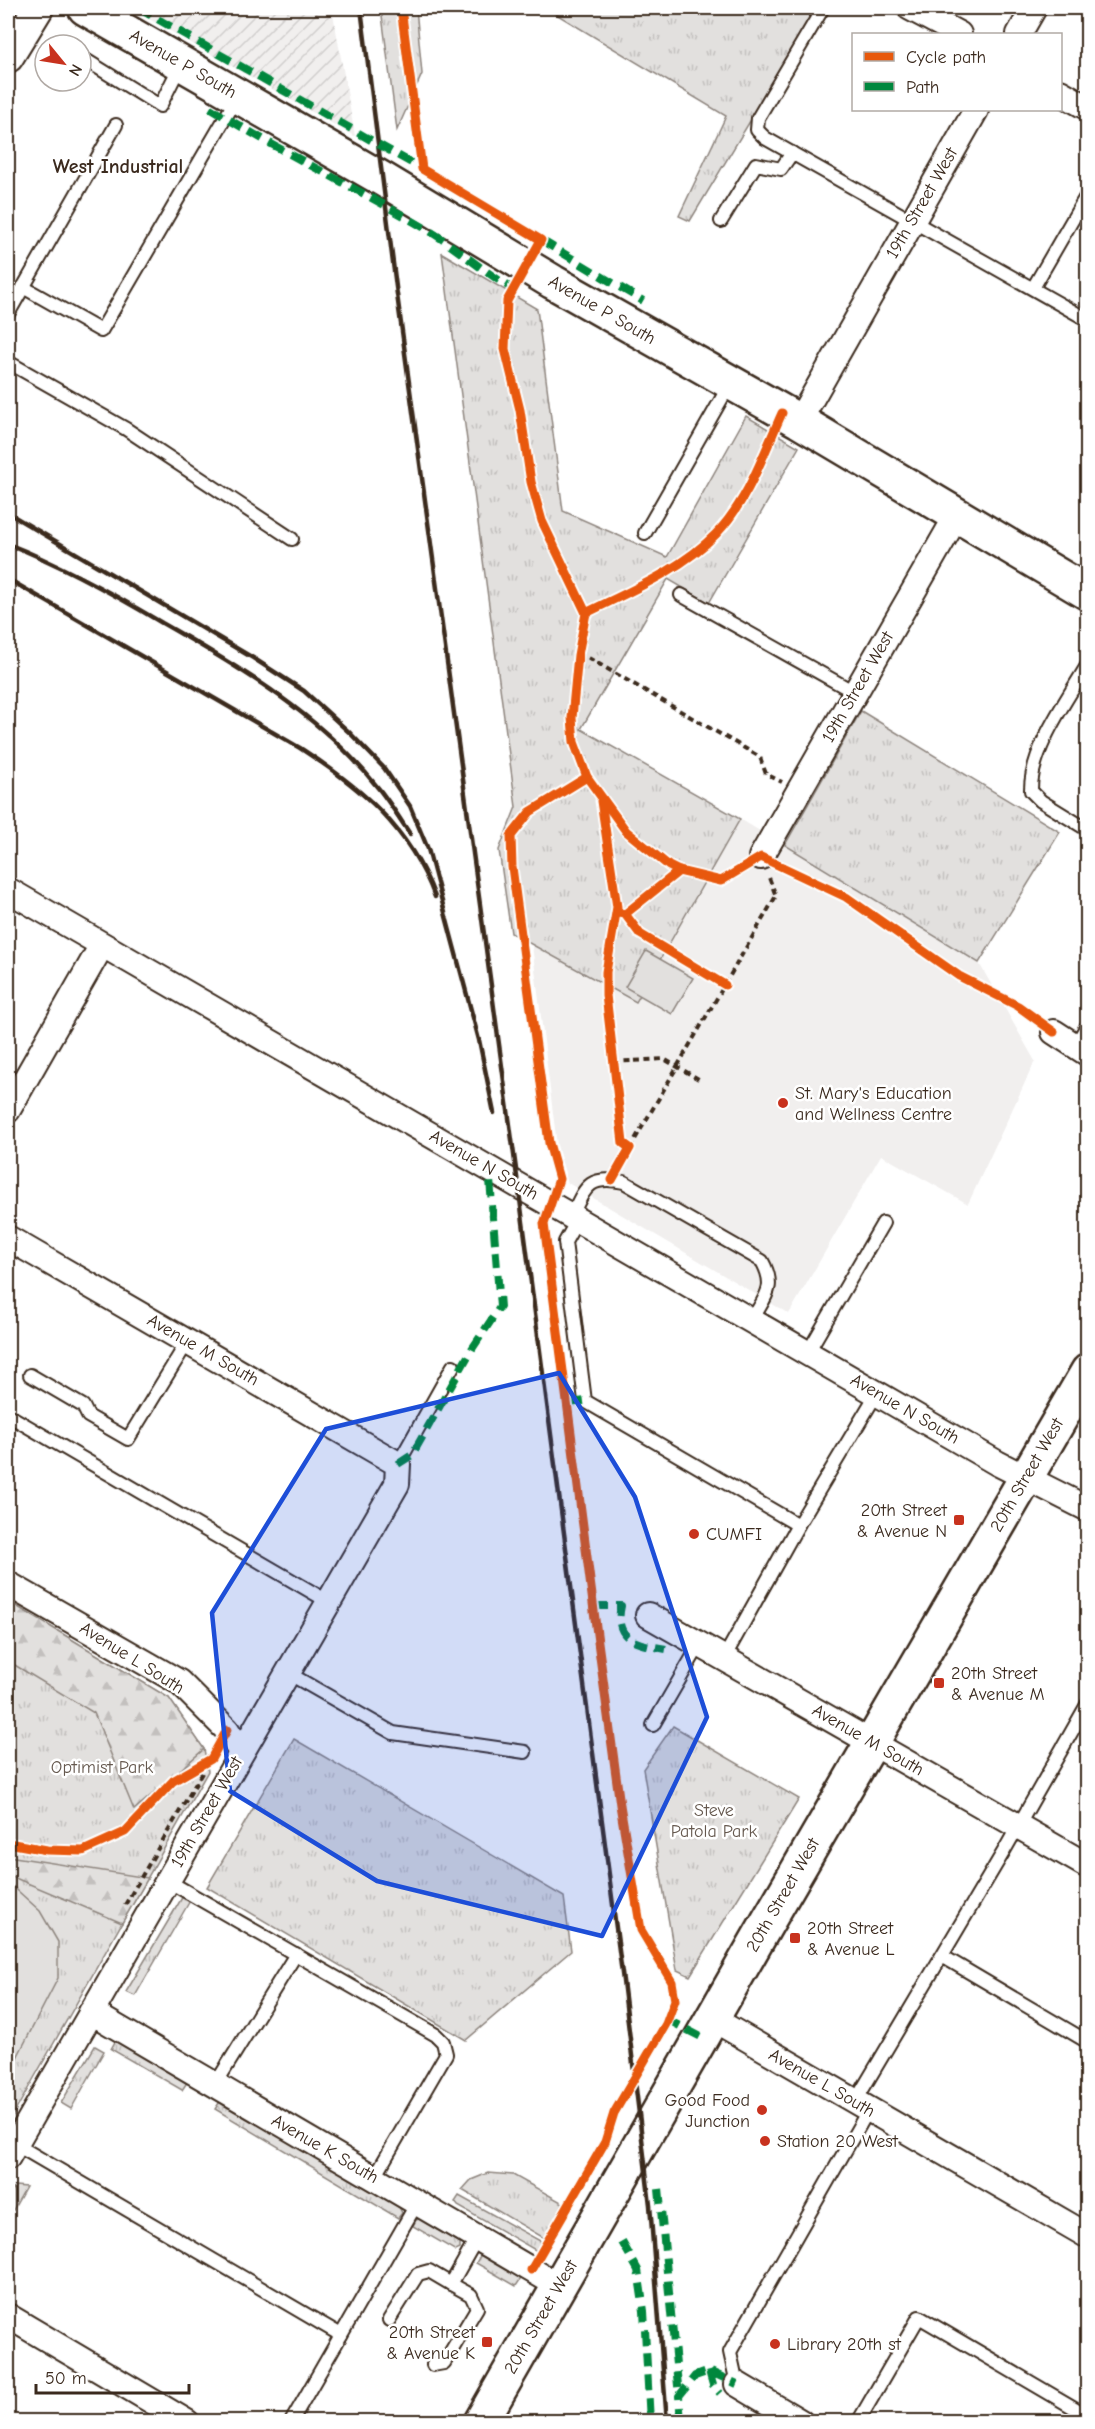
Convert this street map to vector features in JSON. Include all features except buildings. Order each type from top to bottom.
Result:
[{"type":"main road","name":"Avenue P South","points":[[86,8],[384,180],[553,282],[799,421],[956,517],[1088,593]]},
{"type":"main road","name":"20th Street West","points":[[482,2421],[1088,1371]]},
{"type":"street","points":[[8,57],[38,8]]},
{"type":"street","points":[[910,8],[957,33]]},
{"type":"street","points":[[1020,33],[1034,8]]},
{"type":"street","points":[[1062,93],[1088,108]]},
{"type":"street","name":"19th Street West","points":[[799,421],[975,111]]},
{"type":"street","name":"19th Street West","points":[[761,858],[956,517]]},
{"type":"street","name":"Avenue N South","points":[[8,890],[997,1462],[1088,1509]]},
{"type":"street","points":[[8,1110],[102,945]]},
{"type":"street","points":[[1054,1032],[1081,1050]]},
{"type":"street","name":"Avenue M South","points":[[8,1238],[398,1464]]},
{"type":"street","name":"19th Street West","points":[[11,2151],[398,1484],[398,1464]]},
{"type":"street","name":"Avenue L South","points":[[8,1584],[179,1682],[227,1730],[241,1752]]},
{"type":"street","name":"Avenue M South","points":[[648,1615],[1088,1866]]},
{"type":"street","name":"Avenue K South","points":[[92,2012],[559,2286]]},
{"type":"street","name":"Avenue L South","points":[[713,2019],[1088,2236]]},
{"type":"street","points":[[8,2316],[187,2421]]},
{"type":"street","points":[[737,2384],[801,2421]]},
{"type":"lane","points":[[823,8],[758,118],[757,130],[765,138],[1088,320]]},
{"type":"lane","points":[[93,64],[160,106],[181,63]]},
{"type":"lane","points":[[23,287],[100,331],[238,96]]},
{"type":"lane","points":[[8,314],[116,125]]},
{"type":"lane","points":[[721,221],[756,164],[781,169],[792,153]]},
{"type":"lane","points":[[1034,288],[1088,193]]},
{"type":"lane","points":[[8,362],[126,429],[292,539]]},
{"type":"lane","points":[[645,533],[731,383]]},
{"type":"lane","points":[[681,595],[854,692]]},
{"type":"lane","points":[[1088,664],[1050,729],[1031,775],[1031,791],[1041,801],[1088,830]]},
{"type":"lane","points":[[1081,1050],[1088,1024]]},
{"type":"lane","points":[[752,1320],[770,1286],[770,1274],[762,1261],[624,1182],[605,1178],[586,1187],[564,1242],[585,1401],[798,1525]]},
{"type":"lane","points":[[808,1352],[883,1223]]},
{"type":"lane","points":[[30,1375],[83,1406],[88,1416],[128,1439],[188,1341]]},
{"type":"lane","points":[[398,1464],[453,1366]]},
{"type":"lane","points":[[724,1658],[798,1525],[877,1393]]},
{"type":"lane","points":[[8,1415],[329,1602]]},
{"type":"lane","points":[[653,1725],[700,1644]]},
{"type":"lane","points":[[288,1673],[393,1732],[525,1752]]},
{"type":"lane","points":[[737,2384],[730,2352],[942,1956],[1088,1703]]},
{"type":"lane","points":[[168,1881],[436,2035],[443,2042],[446,2054],[374,2178]]},
{"type":"lane","points":[[215,2085],[296,1954]]},
{"type":"lane","points":[[942,1956],[1088,2042]]},
{"type":"lane","points":[[11,2151],[340,2335]]},
{"type":"lane","points":[[291,2421],[417,2203]]},
{"type":"lane","points":[[451,2283],[477,2238]]},
{"type":"lane","points":[[389,2320],[418,2274],[429,2271],[471,2295],[477,2308],[444,2363],[432,2365]]},
{"type":"lane","points":[[858,2421],[920,2317],[1088,2416]]},
{"type":"path","points":[[578,655],[587,657],[760,757],[766,774],[799,791]]},
{"type":"path","points":[[630,1148],[776,896],[761,858]]},
{"type":"path","points":[[614,1062],[664,1059],[702,1081]]},
{"type":"highlighted area","points":[[559,1373],[635,1497],[707,1717],[602,1936],[377,1881],[230,1791],[212,1613],[326,1429]]},
{"type":"shaded area","points":[[130,8],[332,8],[355,136],[354,136]]},
{"type":"shaded area","name":"St. Mary's Education and Wellness Centre","points":[[740,819],[979,963],[1035,1061],[968,1204],[881,1155],[789,1314],[568,1183],[557,1145],[532,945],[636,1001]]},
{"type":"green space","points":[[381,8],[416,8],[422,74],[397,130]]},
{"type":"green space","points":[[546,8],[818,8],[690,221],[679,216],[726,116]]},
{"type":"green space","points":[[442,253],[537,309],[563,511],[667,557],[746,416],[799,447],[709,603],[668,579],[581,729],[740,819],[636,1002],[511,933],[499,850],[516,807]]},
{"type":"green space","points":[[861,711],[1060,832],[979,963],[785,845]]},
{"type":"green space","points":[[646,951],[693,978],[672,1014],[625,987]]},
{"type":"green space","name":"Optimist Park","points":[[8,1601],[169,1698],[204,1749],[208,1771],[8,2124]]},
{"type":"green space","points":[[8,1601],[169,1698],[204,1749],[134,1810],[94,1713],[8,1661]]},
{"type":"green space","name":"Steve Patola Park","points":[[673,1726],[799,1799],[690,1976],[677,1970],[643,1769]]},
{"type":"green space","points":[[294,1739],[564,1897],[571,1951],[466,2040],[207,1887]]},
{"type":"green space","points":[[8,1856],[148,1878],[122,1923],[8,1875]]},
{"type":"green space","points":[[8,1882],[40,1911],[58,1942],[58,1978],[8,2075]]},
{"type":"green space","points":[[183,1896],[191,1899],[135,1996],[126,1992]]},
{"type":"green space","points":[[116,2040],[186,2080],[182,2090],[111,2049]]},
{"type":"green space","points":[[95,2046],[104,2051],[71,2109],[61,2103]]},
{"type":"green space","points":[[221,2100],[397,2203],[402,2213],[398,2218],[215,2109]]},
{"type":"green space","points":[[488,2173],[513,2175],[563,2203],[544,2238],[462,2190],[471,2180]]},
{"type":"green space","points":[[15,2186],[26,2187],[8,2219],[8,2198]]},
{"type":"green space","points":[[459,2196],[542,2242],[537,2251],[458,2206],[455,2202]]},
{"type":"green space","points":[[422,2218],[460,2241],[460,2249],[456,2251],[413,2226],[416,2220]]},
{"type":"green space","points":[[481,2254],[522,2277],[516,2286],[476,2263]]},
{"type":"railway","points":[[361,8],[396,287],[623,1981],[650,2205],[667,2422]]},
{"type":"railway","points":[[8,513],[253,658],[304,691],[384,768],[410,806],[428,849],[479,1040],[494,1113]]},
{"type":"railway","points":[[8,544],[106,590],[221,658],[279,696],[306,716],[357,763],[383,794],[410,834]]},
{"type":"railway","points":[[8,579],[300,748],[343,778],[397,829],[424,872],[435,897]]},
{"type":"marked path","points":[[138,8],[422,169]]},
{"type":"marked path","points":[[210,108],[423,227],[513,289]]},
{"type":"marked path","points":[[541,240],[643,301]]},
{"type":"marked path","points":[[398,1464],[412,1455],[472,1349],[500,1307],[489,1167]]},
{"type":"marked path","points":[[569,1403],[585,1401]]},
{"type":"marked path","points":[[593,1606],[621,1606],[621,1627],[630,1639],[666,1649]]},
{"type":"marked path","points":[[666,2024],[672,2022],[703,2038]]},
{"type":"marked path","points":[[659,2189],[679,2396]]},
{"type":"marked path","points":[[622,2242],[638,2270],[644,2311],[650,2422]]},
{"type":"marked path","points":[[709,2371],[713,2385],[720,2393]]},
{"type":"marked path","points":[[681,2422],[679,2396],[695,2376],[709,2371],[737,2384]]},
{"type":"cycle path","points":[[401,8],[422,169],[541,240],[507,301],[505,349],[520,410],[531,482],[542,521],[586,613],[578,655],[572,718],[574,742],[587,777],[626,831],[669,866],[679,871],[721,881],[761,857],[846,897],[959,976],[1018,1006],[1054,1032]]},
{"type":"cycle path","points":[[586,613],[671,569],[716,534],[746,492],[782,413]]},
{"type":"cycle path","points":[[531,2270],[605,2142],[614,2113],[666,2024],[675,2000],[672,1982],[641,1930],[620,1805],[544,1224],[559,1179],[549,1143],[512,867],[511,836],[530,812],[587,777]]},
{"type":"cycle path","points":[[601,801],[617,907],[606,972],[606,995],[623,1143],[630,1148],[612,1180]]},
{"type":"cycle path","points":[[617,912],[625,914],[679,871]]},
{"type":"cycle path","points":[[625,914],[640,934],[725,985]]},
{"type":"cycle path","points":[[8,1843],[47,1850],[83,1851],[125,1832],[173,1781],[211,1759],[227,1730]]},
{"type":"place","name":"St. Mary's Education and Wellness Centre","points":[[783,1103]]},
{"type":"place","name":"20th Street & Avenue N","points":[[959,1520]]},
{"type":"place","name":"CUMFI","points":[[694,1534]]},
{"type":"place","name":"20th Street & Avenue M","points":[[939,1683]]},
{"type":"place","name":"20th Street & Avenue L","points":[[795,1938]]},
{"type":"place","name":"Good Food Junction","points":[[762,2110]]},
{"type":"place","name":"Station 20 West","points":[[765,2141]]},
{"type":"place","name":"20th Street & Avenue K","points":[[487,2342]]},
{"type":"place","name":"Library 20th st","points":[[775,2344]]},
{"type":"district","name":"West Industrial","points":[[118,166]]}]
